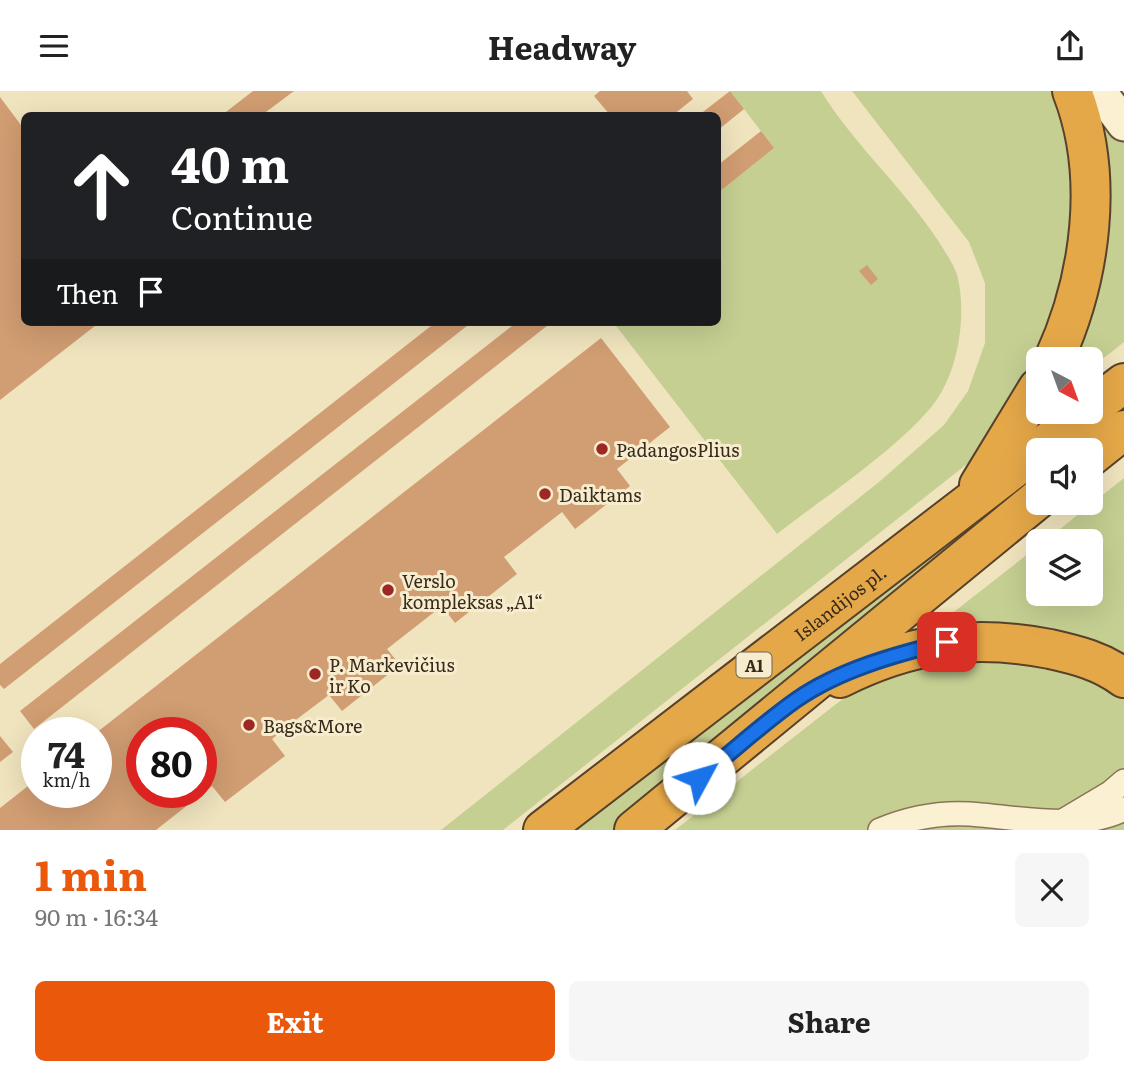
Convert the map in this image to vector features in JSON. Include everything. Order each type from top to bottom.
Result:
[{"type":"highway","points":[[1060,347],[1070,325],[1083,280],[1088,234],[1087,165],[1072,91]]},
{"type":"highway","name":"Islandijos pl.","points":[[1103,399],[1124,383]]},
{"type":"highway","points":[[968,503],[1026,407]]},
{"type":"highway","name":"Islandijos pl.","points":[[1053,438],[1071,424]]},
{"type":"highway","points":[[1103,447],[1124,430]]},
{"type":"highway","name":"Islandijos pl.","points":[[543,830],[1026,459]]},
{"type":"highway","points":[[634,830],[1026,509]]},
{"type":"highway","points":[[797,699],[854,671],[912,650],[977,640],[1013,642],[1082,656],[1124,678]]},
{"type":"main road","points":[[1098,91],[1124,124]]},
{"type":"street","points":[[1063,821],[1110,793],[1124,781]]},
{"type":"street","points":[[880,830],[911,820],[957,814],[1025,822],[1097,820],[1124,809]]},
{"type":"green space","points":[[730,91],[821,91],[848,130],[939,242],[955,270],[961,307],[959,337],[952,367],[941,393],[928,411],[889,448],[777,534],[616,326],[721,326],[721,191],[774,148]]},
{"type":"green space","points":[[852,91],[1059,91],[1075,149],[1074,260],[1042,347],[1026,347],[1026,388],[1002,427],[967,464],[503,830],[441,830],[879,482],[944,425],[968,391],[985,343],[985,283],[969,242]]},
{"type":"green space","points":[[1124,127],[1124,342],[1103,359],[1103,347],[1069,347],[1101,133],[1109,131],[1113,136]]},
{"type":"green space","points":[[1026,464],[1026,507],[615,830],[561,830]]},
{"type":"green space","points":[[1124,478],[1124,830],[675,830],[1026,555],[1026,606],[1103,606],[1103,529],[1060,529],[1078,515],[1103,515],[1103,495]]},
{"type":"building","points":[[253,91],[294,91],[266,112],[226,112]]},
{"type":"building","points":[[600,91],[687,91],[693,99],[677,112],[607,112],[594,96]]},
{"type":"building","points":[[730,91],[744,109],[721,128],[721,112],[703,112]]},
{"type":"building","points":[[0,97],[21,125],[21,326],[95,326],[0,400]]},
{"type":"building","points":[[761,131],[774,148],[721,191],[721,163]]},
{"type":"building","points":[[867,265],[878,279],[871,285],[859,271]]},
{"type":"building","points":[[431,326],[467,326],[4,689],[0,685],[0,664]]},
{"type":"building","points":[[512,326],[547,326],[49,717],[25,717],[20,711]]},
{"type":"building","name":"Verslo kompleksas „A1“","points":[[601,338],[670,427],[617,469],[630,486],[575,529],[562,512],[504,557],[517,574],[455,623],[442,606],[387,649],[400,665],[342,711],[329,695],[293,722],[272,739],[285,756],[225,802],[217,792],[217,717],[126,717],[126,808],[184,808],[156,830],[0,830],[0,808],[21,792],[21,808],[112,808],[112,720]]},
{"type":"building","points":[[0,736],[13,752],[0,762]]},
{"type":"place","name":"PadangosPlius","points":[[602,449]]},
{"type":"place","name":"Daiktams","points":[[545,494]]},
{"type":"place","name":"Verslo kompleksas „A1“","points":[[388,590]]},
{"type":"place","name":"P. Markevičius ir Ko","points":[[315,674]]},
{"type":"place","name":"Bags&More","points":[[249,725]]},
{"type":"route","points":[[699,778],[797,699],[854,671],[912,650],[947,642]]}]
